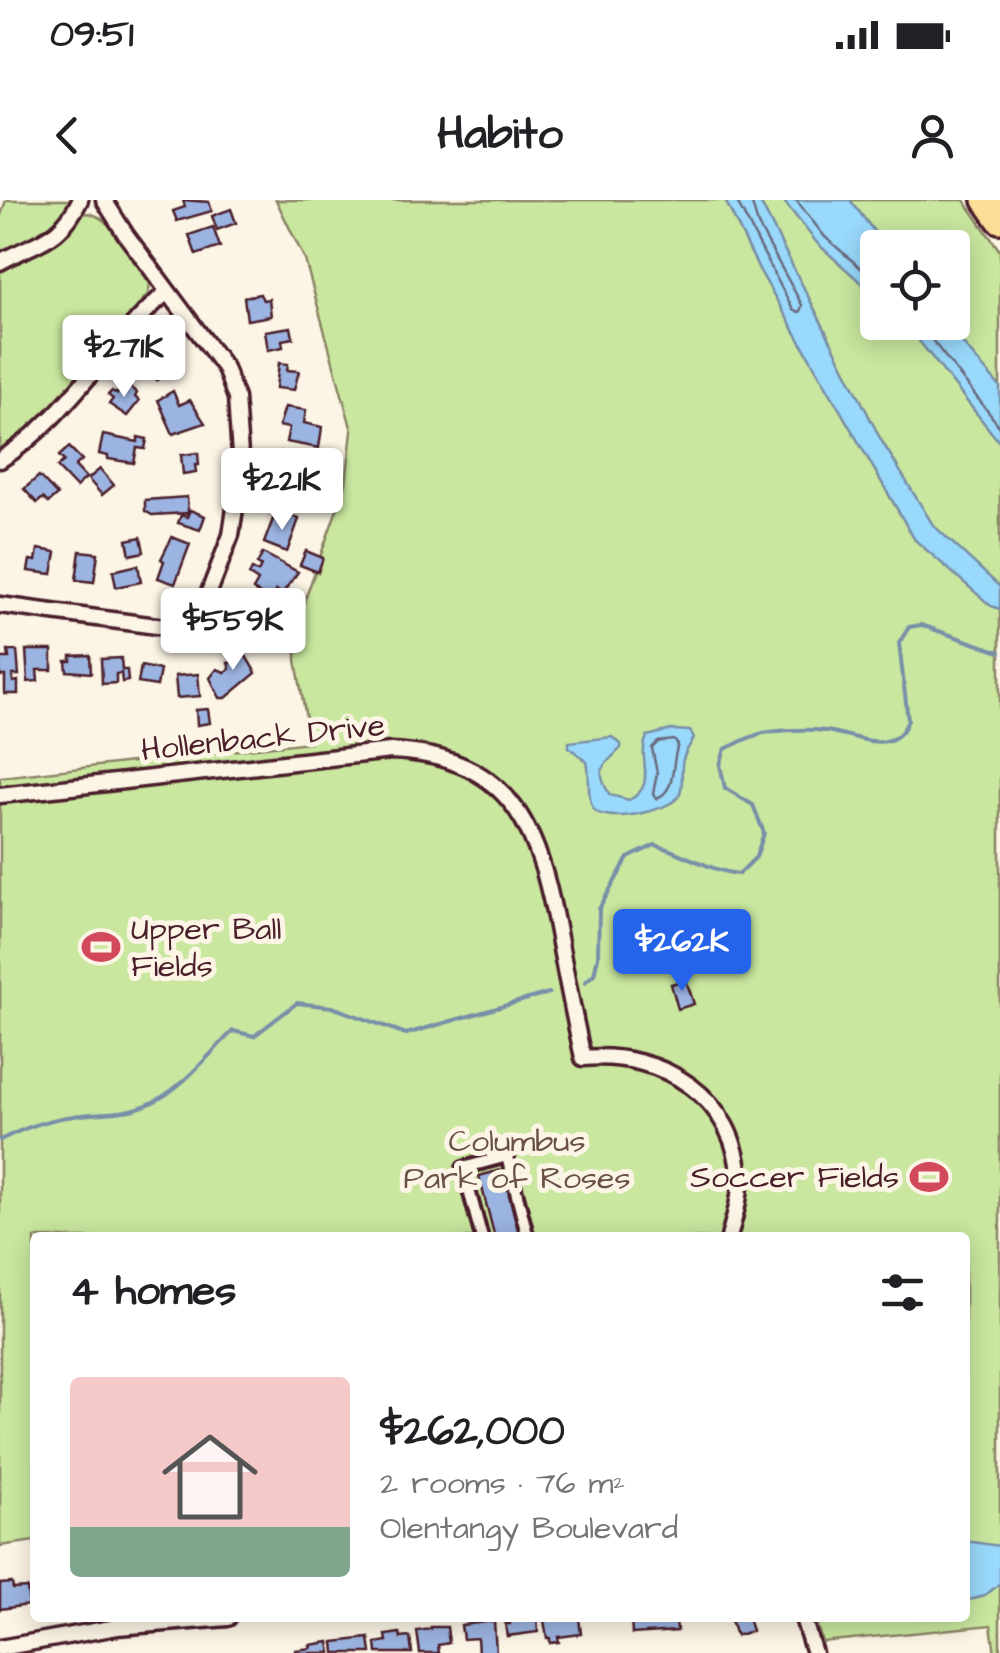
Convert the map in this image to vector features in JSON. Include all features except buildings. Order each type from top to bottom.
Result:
[{"type":"highway","points":[[986,200],[1000,220]]},
{"type":"street","points":[[0,262],[54,237],[68,224],[78,204],[106,205],[233,382],[241,469],[231,535],[206,600],[197,616],[182,625],[164,628],[0,605]]},
{"type":"street","points":[[0,460],[28,442],[78,392],[128,328],[167,292]]},
{"type":"street","name":"Hollenback Drive","points":[[0,795],[364,753],[412,752],[450,760],[487,779],[516,809],[543,860],[583,1058],[621,1057],[658,1066],[695,1089],[723,1124],[738,1165],[740,1187],[729,1232]]},
{"type":"street","points":[[480,1232],[463,1168],[507,1156],[526,1232]]},
{"type":"street","points":[[0,1648],[117,1626],[172,1622]]},
{"type":"street","points":[[804,1622],[814,1653]]},
{"type":"green space","points":[[6,200],[72,200],[52,231],[0,257],[0,218]]},
{"type":"green space","name":"Columbus Park of Roses","points":[[276,200],[725,200],[760,271],[915,540],[1000,609],[1000,1653],[995,1653],[991,1625],[822,1642],[816,1622],[970,1622],[970,1232],[30,1232],[30,1542],[0,1546],[0,777],[310,742],[296,660],[297,622],[346,484],[352,431],[305,260]]},
{"type":"green space","points":[[759,200],[783,200],[818,244],[860,282],[860,340],[918,340],[1000,443],[1000,587],[933,526],[881,440]]},
{"type":"green space","points":[[850,200],[964,200],[1000,251],[1000,387],[960,340],[970,340],[970,230],[873,230]]},
{"type":"green space","points":[[89,213],[108,224],[124,242],[150,284],[148,294],[59,402],[0,454],[0,268],[54,244],[78,215]]},
{"type":"water","points":[[725,200],[759,200],[881,440],[933,525],[1000,587],[1000,609],[991,606],[915,540],[760,271]]},
{"type":"water","points":[[783,200],[850,200],[873,230],[860,230],[860,282],[818,244]]},
{"type":"water","points":[[918,340],[960,340],[1000,387],[1000,443]]},
{"type":"water","points":[[671,730],[690,731],[694,738],[683,759],[678,797],[661,807],[621,816],[609,816],[593,808],[587,762],[569,747],[569,742],[612,737],[621,744],[603,769],[602,779],[610,795],[629,800],[643,787],[647,736]]},
{"type":"water","points":[[970,1542],[1000,1546],[1000,1583],[970,1600]]},
{"type":"waterway","points":[[585,982],[594,974],[598,957],[599,909],[628,858],[655,845],[739,874],[756,857],[764,833],[753,805],[725,788],[720,765],[725,749],[758,734],[783,731],[825,731],[872,741],[893,739],[908,720],[899,643],[909,627],[921,625],[1000,652]]},
{"type":"waterway","points":[[0,1140],[54,1119],[123,1111],[151,1103],[184,1080],[233,1031],[254,1036],[297,1003],[332,1007],[406,1034],[549,993]]},
{"type":"place","name":"Upper Ball Fields","points":[[101,947]]},
{"type":"place","name":"Soccer Fields","points":[[929,1177]]}]
